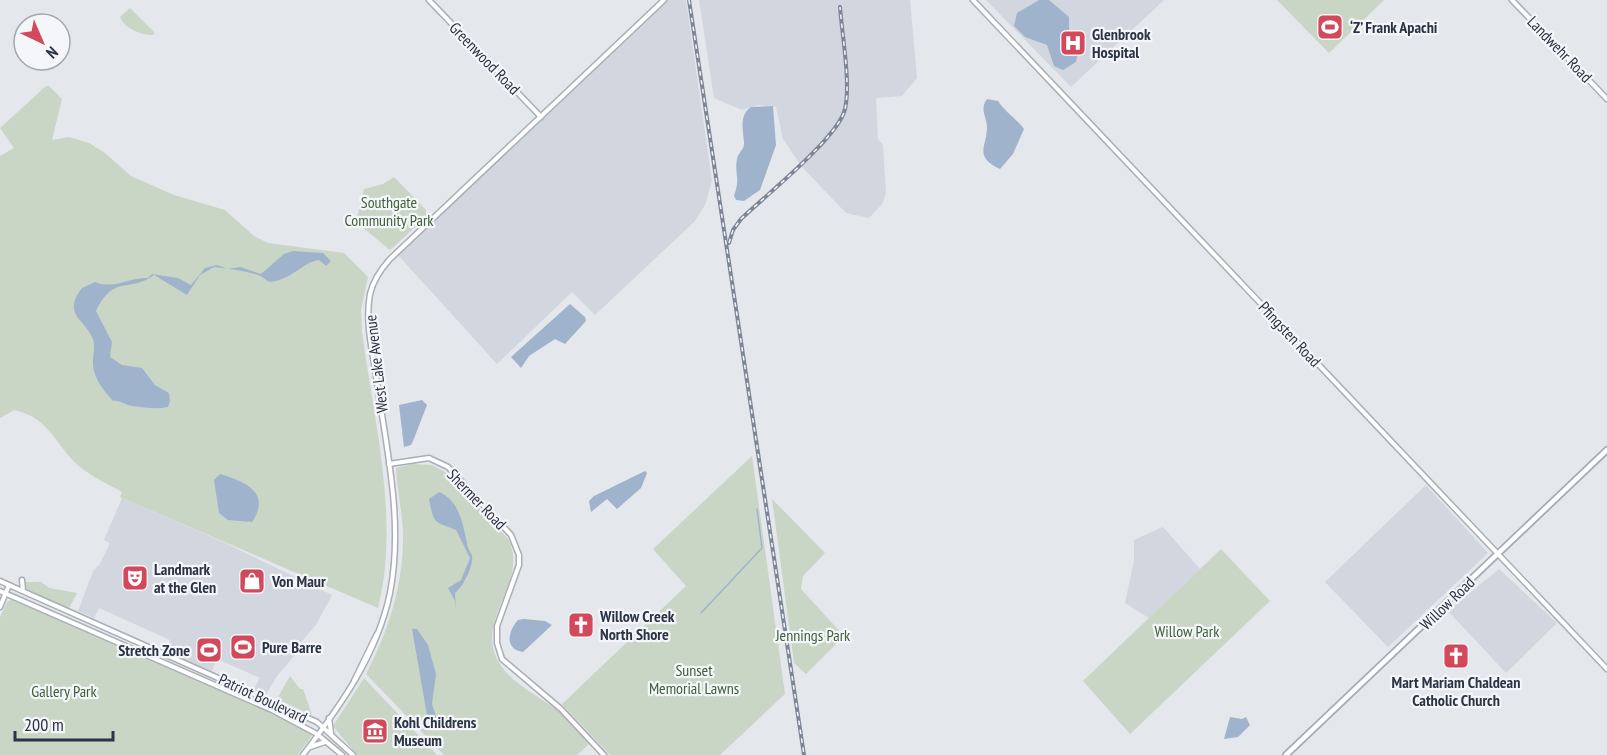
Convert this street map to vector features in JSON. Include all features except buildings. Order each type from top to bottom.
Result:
[{"type":"main road","name":"Greenwood Road","points":[[429,0],[541,117]]},
{"type":"main road","name":"West Lake Avenue","points":[[303,755],[368,660],[390,593],[396,524],[370,331],[370,294],[375,281],[393,257],[664,0]]},
{"type":"main road","name":"Pfingsten Road","points":[[972,0],[1607,669]]},
{"type":"main road","name":"Landwehr Road","points":[[1512,0],[1607,99]]},
{"type":"main road","name":"Willow Road","points":[[1286,755],[1607,450]]},
{"type":"main road","name":"Shermer Road","points":[[389,464],[416,459],[440,462],[511,535],[519,555],[519,565],[497,626],[499,651],[506,665],[561,709],[604,755]]},
{"type":"main road","points":[[22,580],[23,591]]},
{"type":"main road","name":"Patriot Boulevard","points":[[0,581],[270,700],[322,726],[353,755]]},
{"type":"main road","points":[[0,607],[2,592],[7,584]]},
{"type":"main road","name":"Patriot Boulevard","points":[[2,592],[266,708],[317,734],[342,755]]},
{"type":"main road","points":[[328,718],[332,734]]},
{"type":"main road","points":[[307,749],[316,743],[327,742]]},
{"type":"shaded area","points":[[667,0],[686,0],[712,181],[705,205],[694,222],[595,315],[572,292],[497,364],[398,255]]},
{"type":"shaded area","points":[[699,0],[910,0],[917,78],[902,96],[876,98],[878,139],[883,145],[886,192],[883,203],[869,218],[846,213],[802,167],[783,139],[776,107],[759,105],[742,110],[714,98]]},
{"type":"shaded area","name":"Glenbrook Hospital","points":[[986,0],[1164,0],[1071,87]]},
{"type":"shaded area","points":[[1426,485],[1488,553],[1388,647],[1325,582]]},
{"type":"shaded area","points":[[122,498],[223,542],[332,595],[316,625],[294,650],[297,653],[277,676],[266,695],[253,690],[260,678],[224,662],[216,660],[212,671],[166,653],[170,640],[99,608],[94,618],[78,611],[93,571],[100,564],[110,543],[104,540]]},
{"type":"shaded area","points":[[1163,527],[1200,569],[1149,618],[1125,603],[1134,561],[1134,540]]},
{"type":"shaded area","points":[[1499,569],[1557,623],[1506,673],[1448,611]]},
{"type":"green space","name":"‘Z’ Frank Apachi","points":[[1277,0],[1384,0],[1329,53]]},
{"type":"green space","points":[[130,8],[154,32],[154,35],[143,34],[125,25],[120,17]]},
{"type":"green space","points":[[46,86],[49,86],[62,99],[52,140],[69,137],[89,143],[105,153],[131,176],[174,195],[225,210],[254,236],[268,243],[344,253],[368,277],[361,310],[362,332],[383,471],[386,506],[384,575],[378,608],[120,497],[122,492],[80,467],[45,426],[36,419],[14,410],[0,418],[0,156],[14,148],[0,128]]},
{"type":"green space","name":"Southgate Community Park","points":[[394,177],[426,210],[426,217],[390,250],[356,222],[364,189],[383,184]]},
{"type":"green space","name":"Sunset Memorial Lawns","points":[[752,456],[785,694],[720,755],[610,755],[562,704],[686,586],[653,549]]},
{"type":"green space","points":[[413,464],[432,465],[447,473],[508,539],[513,554],[513,569],[497,614],[492,644],[497,659],[508,675],[557,710],[589,744],[577,755],[444,755],[366,674],[382,640],[394,606],[401,570],[403,532],[396,468]]},
{"type":"green space","name":"Jennings Park","points":[[772,499],[825,553],[803,576],[801,589],[844,636],[806,674],[794,663]]},
{"type":"green space","name":"Willow Park","points":[[1221,549],[1270,601],[1130,734],[1083,681]]},
{"type":"green space","points":[[24,582],[41,582],[49,588],[77,593],[68,610],[21,587]]},
{"type":"green space","name":"Gallery Park","points":[[13,599],[296,724],[313,734],[298,755],[0,755],[0,617],[7,602]]},
{"type":"green space","points":[[290,676],[300,689],[303,689],[312,715],[277,699]]},
{"type":"green space","points":[[364,678],[437,755],[357,755],[333,726]]},
{"type":"water","points":[[1039,0],[1049,0],[1069,17],[1069,35],[1078,51],[1076,62],[1063,70],[1054,66],[1047,45],[1025,37],[1014,26],[1017,13]]},
{"type":"water","points":[[987,99],[998,101],[1024,129],[1013,154],[1000,169],[987,160],[983,151],[987,127],[984,106]]},
{"type":"water","points":[[773,106],[776,145],[760,190],[744,201],[736,200],[734,196],[737,184],[736,164],[744,144],[745,114],[751,107]]},
{"type":"water","points":[[293,251],[323,253],[331,261],[326,266],[319,260],[313,261],[285,278],[270,282],[258,275],[229,269],[240,267],[261,274],[284,254]]},
{"type":"water","points":[[217,265],[227,269],[214,267],[200,275],[187,295],[154,275],[145,280],[109,292],[96,311],[112,342],[110,357],[122,365],[142,368],[155,385],[169,393],[170,401],[168,407],[154,408],[113,401],[102,388],[93,367],[93,340],[74,310],[76,297],[82,288],[95,282],[108,285],[148,278],[152,274],[178,278],[191,285],[205,268]]},
{"type":"water","points":[[570,304],[585,317],[586,321],[565,344],[555,339],[529,356],[521,368],[511,357]]},
{"type":"water","points":[[422,400],[427,405],[411,445],[404,447],[399,405]]},
{"type":"water","points":[[645,471],[647,473],[641,488],[617,509],[607,499],[591,512],[589,501],[594,496]]},
{"type":"water","points":[[220,474],[246,484],[257,495],[259,503],[252,522],[228,520],[219,513],[214,480]]},
{"type":"water","points":[[439,492],[456,507],[472,556],[467,576],[455,593],[456,611],[455,601],[448,588],[461,580],[470,558],[456,530],[436,521],[432,514],[429,499]]},
{"type":"water","points":[[518,620],[545,621],[552,625],[523,652],[510,643],[510,634]]},
{"type":"water","points":[[412,629],[417,629],[428,645],[436,674],[432,704],[438,723],[428,721]]},
{"type":"water","points":[[1230,717],[1242,719],[1246,717],[1250,725],[1238,737],[1224,739]]},
{"type":"waterway","points":[[701,613],[762,548],[757,509]]},
{"type":"railway","points":[[689,0],[804,755]]},
{"type":"railway","points":[[729,243],[733,230],[741,219],[816,150],[840,121],[847,98],[846,59],[840,7]]},
{"type":"place","name":"‘Z’ Frank Apachi","points":[[1330,27]]},
{"type":"place","name":"Glenbrook Hospital","points":[[1073,43]]},
{"type":"place","name":"Landmark at the Glen","points":[[135,578]]},
{"type":"place","name":"Von Maur","points":[[252,581]]},
{"type":"place","name":"Willow Creek North Shore","points":[[581,625]]},
{"type":"place","name":"Pure Barre","points":[[243,647]]},
{"type":"place","name":"Stretch Zone","points":[[209,650]]},
{"type":"place","name":"Mart Mariam Chaldean Catholic Church","points":[[1456,656]]},
{"type":"place","name":"Kohl Childrens Museum","points":[[375,731]]}]
